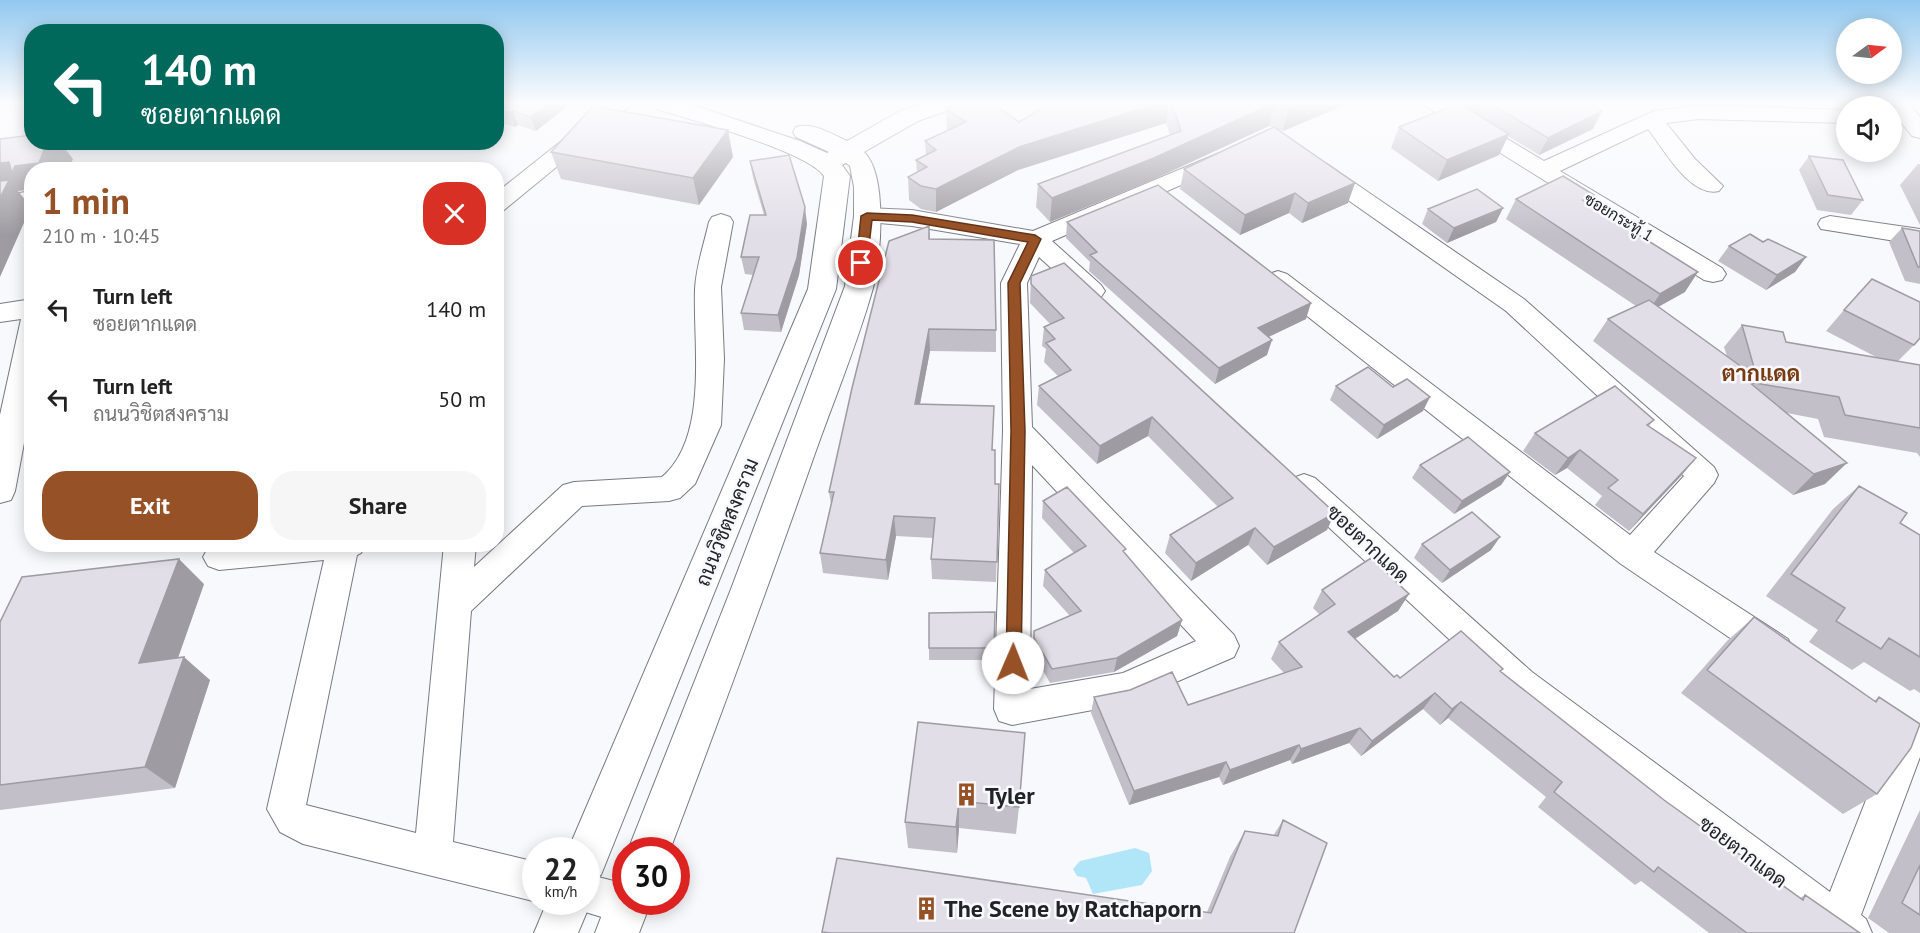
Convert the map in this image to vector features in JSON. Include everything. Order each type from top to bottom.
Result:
[{"type":"main road","points":[[796,148],[844,164],[880,148]]},
{"type":"main road","points":[[824,148],[844,164]]},
{"type":"main road","name":"ถนนวิชิตสงคราม","points":[[654,837],[859,286],[867,216],[867,187],[844,164]]},
{"type":"main road","name":"ถนนวิชิตสงคราม","points":[[596,837],[822,289],[844,164]]},
{"type":"main road","points":[[556,933],[564,915]]},
{"type":"street","points":[[504,199],[568,148]]},
{"type":"street","name":"ซอยกระทู้ 1","points":[[1503,148],[1713,274]]},
{"type":"street","points":[[1542,171],[1592,148]]},
{"type":"street","points":[[1671,148],[1694,175],[1711,186]]},
{"type":"street","points":[[867,216],[912,218],[1035,239],[1159,188],[1240,149]]},
{"type":"street","points":[[1300,155],[1515,305],[1703,475],[1632,555]]},
{"type":"street","points":[[1159,188],[1188,210]]},
{"type":"street","points":[[0,203],[24,199]]},
{"type":"street","points":[[455,605],[574,494],[669,489],[684,476],[706,425],[710,359],[708,287],[721,222]]},
{"type":"street","points":[[1830,224],[1920,237]]},
{"type":"street","points":[[1035,239],[1115,312]]},
{"type":"street","points":[[1018,431],[1222,646],[1125,688],[1012,709],[1018,431],[1014,283],[1035,239]]},
{"type":"street","points":[[1254,262],[1632,555],[1800,666]]},
{"type":"street","points":[[0,313],[24,309]]},
{"type":"street","points":[[0,491],[24,365]]},
{"type":"street","name":"ซอยตากแดด","points":[[1282,465],[1520,683],[1845,928]]},
{"type":"street","points":[[219,557],[272,552]]},
{"type":"street","points":[[345,552],[286,809],[293,819],[303,825],[522,878]]},
{"type":"street","points":[[433,855],[459,552]]},
{"type":"street","points":[[1845,928],[1909,738],[1879,718]]},
{"type":"water","points":[[1135,848],[1149,853],[1152,871],[1142,885],[1093,894],[1086,878],[1077,876],[1073,869],[1080,861]]},
{"type":"building","points":[[0,148],[44,150],[39,162],[24,162],[24,165],[15,166],[12,173],[9,162],[0,163]]},
{"type":"building","points":[[555,148],[715,148],[693,178],[551,152]]},
{"type":"building","points":[[933,148],[1018,148],[936,189],[921,186],[908,177],[927,167],[916,160],[936,150]]},
{"type":"building","points":[[1136,148],[1177,148],[1052,198],[1038,184]]},
{"type":"building","points":[[1230,148],[1304,148],[1355,183],[1308,203],[1295,193],[1245,215],[1184,169]]},
{"type":"building","points":[[1429,148],[1477,148],[1447,160]]},
{"type":"building","points":[[789,155],[805,207],[797,258],[778,315],[741,313],[759,257],[741,257],[750,215],[766,215],[750,161]]},
{"type":"building","points":[[1809,156],[1844,162],[1863,200],[1828,195]]},
{"type":"building","points":[[1563,176],[1594,195],[1583,200],[1698,272],[1660,294],[1516,199]]},
{"type":"building","points":[[9,180],[0,198],[0,181]]},
{"type":"building","points":[[1158,185],[1311,303],[1258,328],[1272,340],[1219,368],[1090,255],[1097,252],[1067,222]]},
{"type":"building","points":[[1477,189],[1503,208],[1454,228],[1428,209]]},
{"type":"building","points":[[929,226],[929,239],[994,240],[996,330],[929,329],[915,404],[994,406],[992,450],[995,450],[995,484],[999,484],[997,562],[931,559],[935,518],[894,516],[886,560],[820,553],[834,492],[829,492],[852,388],[889,241]]},
{"type":"building","points":[[1902,228],[1920,231],[1920,267],[1918,267]]},
{"type":"building","points":[[1750,234],[1763,242],[1768,239],[1806,257],[1777,275],[1729,246]]},
{"type":"building","points":[[1064,263],[1335,513],[1274,547],[1255,528],[1196,563],[1170,535],[1233,498],[1152,417],[1100,446],[1039,386],[1071,370],[1046,343],[1055,339],[1044,327],[1064,318],[1031,284],[1031,276]]},
{"type":"building","points":[[1872,279],[1920,302],[1920,338],[1914,345],[1844,310]]},
{"type":"building","points":[[1649,300],[1757,378],[1742,325],[1783,332],[1786,342],[1920,365],[1920,428],[1845,415],[1839,397],[1749,382],[1847,463],[1814,474],[1608,319]]},
{"type":"building","points":[[1368,367],[1393,387],[1407,379],[1430,397],[1384,425],[1336,386]]},
{"type":"building","points":[[1615,386],[1654,420],[1647,425],[1696,458],[1643,514],[1608,488],[1618,480],[1580,450],[1568,458],[1535,433]]},
{"type":"building","points":[[1468,437],[1510,472],[1462,501],[1420,465]]},
{"type":"building","points":[[1859,486],[1907,513],[1900,523],[1920,535],[1920,657],[1889,638],[1881,649],[1836,621],[1845,608],[1791,574]]},
{"type":"building","points":[[1067,487],[1126,549],[1123,551],[1182,620],[1117,658],[1052,669],[1034,638],[1034,631],[1081,611],[1045,570],[1086,546],[1043,501]]},
{"type":"building","points":[[1472,512],[1500,537],[1450,570],[1422,544]]},
{"type":"building","points":[[1371,558],[1409,594],[1348,632],[1394,677],[1397,675],[1400,678],[1461,631],[1503,669],[1500,671],[1664,800],[1803,900],[1805,895],[1860,933],[1747,933],[1658,867],[1654,872],[1554,792],[1562,782],[1461,702],[1452,709],[1435,693],[1372,741],[1360,728],[1301,749],[1299,745],[1230,770],[1226,762],[1134,791],[1094,697],[1130,690],[1172,672],[1188,705],[1302,667],[1279,642],[1335,604],[1322,590]]},
{"type":"building","points":[[179,559],[139,663],[184,657],[145,767],[0,785],[0,622],[22,577]]},
{"type":"building","points":[[995,612],[994,648],[929,648],[929,613]]},
{"type":"building","points":[[1754,617],[1876,702],[1879,697],[1920,724],[1911,748],[1877,794],[1707,670]]},
{"type":"building","name":"Tyler","points":[[918,722],[1025,733],[1019,807],[959,801],[956,827],[905,822]]},
{"type":"building","points":[[1283,820],[1327,843],[1294,933],[822,932],[837,858],[1211,913],[1245,831],[1278,836]]},
{"type":"building","points":[[1920,865],[1920,915],[1902,903]]},
{"type":"place","name":"Tyler","points":[[967,795]]},
{"type":"place","name":"The Scene by Ratchaporn","points":[[926,908]]},
{"type":"district","name":"ตากแดด","points":[[1761,373]]},
{"type":"route","points":[[861,263],[867,216],[912,218],[1035,239],[1014,283],[1018,431],[1013,663]]}]
